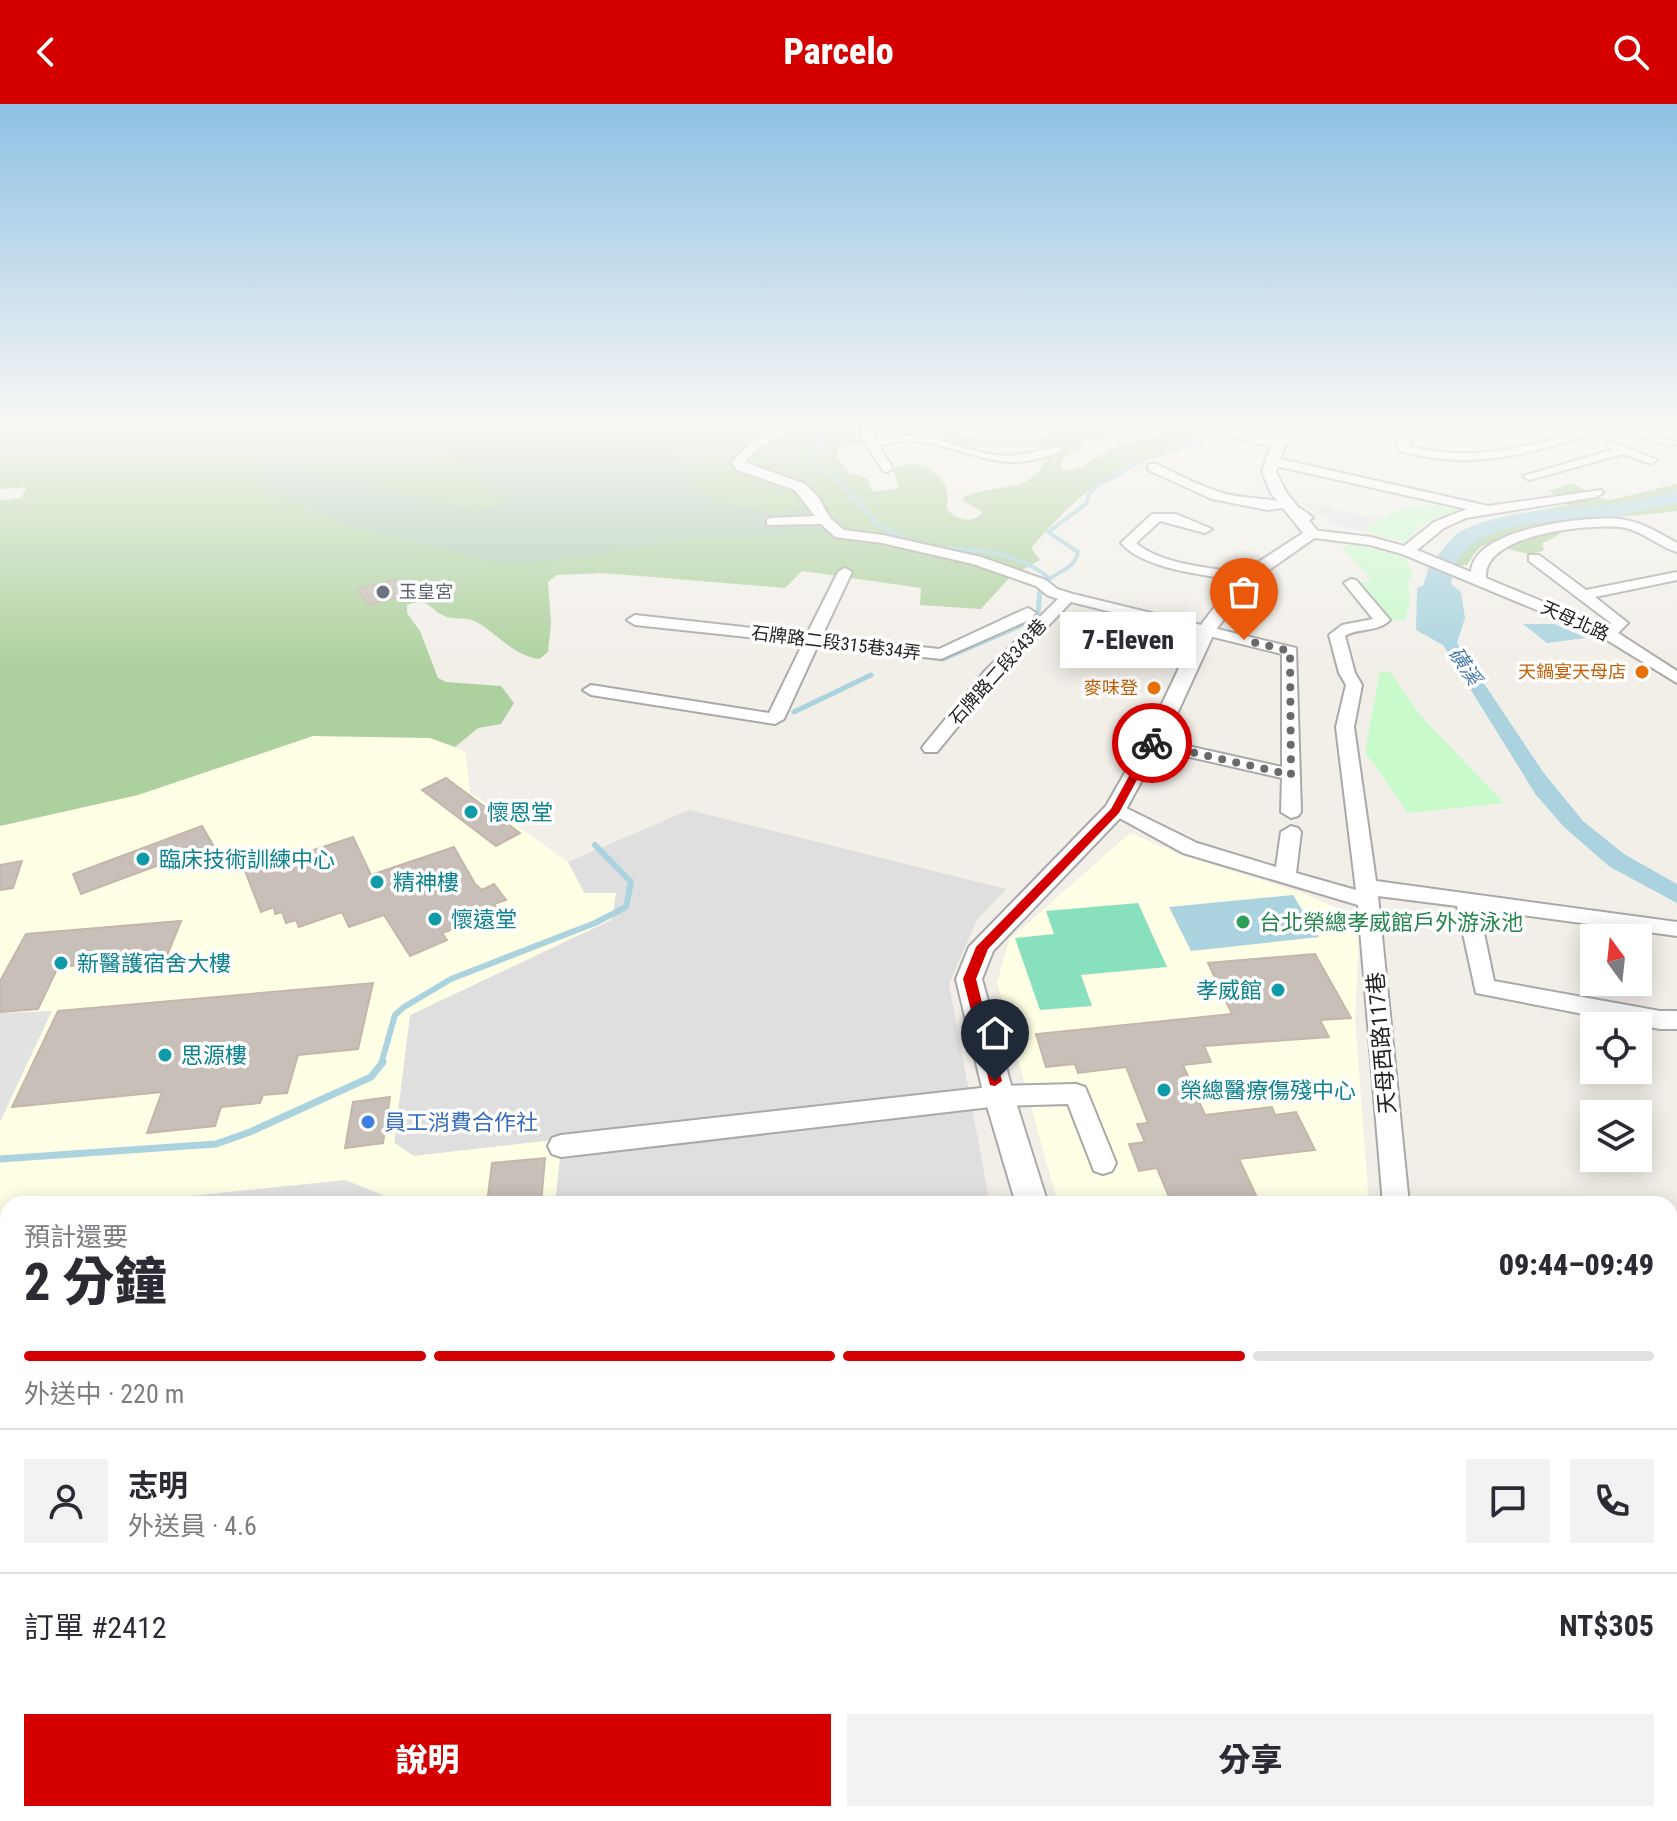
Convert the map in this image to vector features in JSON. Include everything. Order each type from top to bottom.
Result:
[{"type":"street","points":[[817,507],[824,520],[840,534],[883,539],[976,560],[1041,583],[1052,592],[1068,597],[1290,651],[1291,822],[1285,878]]},
{"type":"street","points":[[1030,1196],[999,1096],[969,979],[982,947],[1115,810],[1152,743],[1206,630],[1291,525],[1285,507]]},
{"type":"street","points":[[1288,507],[1306,522],[1312,534]]},
{"type":"street","points":[[1289,507],[1311,521],[1407,551],[1443,520],[1496,507]]},
{"type":"street","points":[[1475,507],[1483,509]]},
{"type":"street","points":[[1205,529],[1171,517],[1157,517],[1128,543],[1147,556],[1246,578],[1312,534],[1371,541]]},
{"type":"street","points":[[772,522],[824,520]]},
{"type":"street","points":[[1473,578],[1482,558],[1503,544],[1540,530],[1623,523],[1677,548]]},
{"type":"street","name":"天母北路","points":[[1407,551],[1648,643],[1626,645],[1677,678]]},
{"type":"street","points":[[1534,558],[1584,595],[1614,629]]},
{"type":"street","points":[[591,690],[775,719],[845,572]]},
{"type":"street","points":[[1584,595],[1677,576]]},
{"type":"street","name":"天母西路117巷","points":[[1351,583],[1382,620],[1374,625],[1348,626],[1337,635],[1347,673],[1354,685],[1345,727],[1367,894],[1395,1196]]},
{"type":"street","name":"石牌路二段343巷","points":[[931,748],[990,676],[1068,597]]},
{"type":"street","name":"石牌路二段315巷34弄","points":[[635,620],[941,654],[1028,613]]},
{"type":"street","points":[[1152,743],[1291,775]]},
{"type":"street","points":[[1115,810],[1190,848],[1285,878],[1367,894],[1467,902],[1677,929]]},
{"type":"street","points":[[1467,902],[1484,987],[1660,1020],[1677,1020]]},
{"type":"street","points":[[561,1146],[999,1096],[1076,1094],[1103,1163]]},
{"type":"shaded area","points":[[305,507],[459,507],[479,512],[489,507],[741,507],[779,515],[800,507],[819,507],[829,516],[824,535],[684,539],[594,555],[505,565],[349,527]]},
{"type":"shaded area","points":[[1307,507],[1325,507],[1378,519],[1364,532],[1337,525]]},
{"type":"shaded area","points":[[313,736],[430,738],[465,751],[470,792],[568,862],[584,893],[616,893],[612,919],[410,1015],[394,1143],[414,1156],[555,1140],[561,1146],[556,1196],[0,1196],[0,826],[138,795]]},
{"type":"shaded area","points":[[689,810],[1006,889],[977,920],[949,984],[989,1196],[556,1196],[561,1146],[555,1140],[414,1156],[394,1143],[410,1015],[612,920],[584,893],[568,862]]},
{"type":"shaded area","points":[[1130,833],[1181,855],[1302,893],[1337,908],[1359,935],[1355,1018],[1368,1196],[1056,1196],[997,983],[1009,940]]},
{"type":"shaded area","points":[[52,1011],[0,1122],[0,1013]]},
{"type":"shaded area","points":[[345,1180],[383,1195],[383,1196],[190,1196]]},
{"type":"green space","points":[[0,507],[946,507],[958,518],[969,520],[983,512],[974,507],[1069,507],[1031,548],[1040,560],[1011,576],[981,609],[920,605],[921,588],[802,571],[785,588],[603,573],[557,575],[548,582],[551,623],[548,652],[539,659],[510,647],[472,620],[447,617],[426,603],[407,605],[407,613],[420,631],[438,678],[446,682],[501,686],[514,703],[501,724],[478,728],[455,747],[430,738],[313,736],[138,795],[0,826]]},
{"type":"green space","points":[[1557,507],[1677,507],[1677,511],[1581,523],[1542,543],[1544,550],[1537,552],[1523,553],[1489,544],[1478,549],[1467,565],[1452,566],[1436,558],[1463,534],[1515,515]]},
{"type":"green space","points":[[1407,508],[1462,509],[1421,525],[1406,542],[1365,532],[1389,513]]},
{"type":"green space","points":[[1340,545],[1362,546],[1404,557],[1413,575],[1408,581],[1410,600],[1405,621],[1388,619],[1356,583],[1373,581]]},
{"type":"green space","points":[[1380,671],[1390,672],[1420,715],[1504,803],[1408,813],[1365,752]]},
{"type":"green space","points":[[1138,903],[1167,967],[1081,975],[1092,1006],[1040,1010],[1015,938],[1054,934],[1046,911]]},
{"type":"water","name":"磺溪","points":[[1429,566],[1452,576],[1451,584],[1461,592],[1465,618],[1457,643],[1543,772],[1583,821],[1624,854],[1677,884],[1677,903],[1610,867],[1564,827],[1536,795],[1443,645],[1416,630],[1417,588],[1424,585]]},
{"type":"water","points":[[1523,624],[1555,624],[1586,638],[1547,643]]},
{"type":"water","name":"台北榮總孝威館戶外游泳池","points":[[1293,895],[1319,937],[1191,951],[1169,907]]},
{"type":"building","name":"玉皇宮","points":[[397,579],[409,594],[369,605],[358,589]]},
{"type":"building","name":"懷恩堂","points":[[446,778],[520,833],[496,846],[422,790]]},
{"type":"building","name":"臨床技術訓練中心","points":[[202,826],[213,845],[81,894],[73,874]]},
{"type":"building","points":[[353,837],[371,875],[454,847],[475,884],[482,890],[494,884],[506,900],[494,904],[500,912],[442,933],[447,940],[410,956],[384,915],[349,927],[342,912],[299,927],[296,920],[286,923],[282,912],[275,914],[274,907],[261,912],[242,863],[285,848],[290,858]]},
{"type":"building","points":[[22,861],[13,888],[0,890],[0,865]]},
{"type":"building","name":"新醫護宿舍大樓","points":[[181,921],[166,958],[58,967],[38,1009],[0,1012],[0,981],[26,934]]},
{"type":"building","points":[[1315,954],[1351,1018],[1320,1020],[1329,1037],[1204,1046],[1211,1062],[1183,1065],[1205,1115],[1272,1107],[1275,1115],[1296,1112],[1315,1150],[1239,1159],[1256,1196],[1169,1196],[1157,1168],[1139,1171],[1129,1144],[1145,1142],[1137,1124],[1148,1123],[1126,1067],[1078,1073],[1075,1064],[1046,1067],[1036,1034],[1232,1014],[1208,963]]},
{"type":"building","name":"思源樓","points":[[373,983],[358,1049],[298,1055],[287,1093],[263,1095],[260,1103],[221,1107],[215,1126],[147,1133],[162,1092],[12,1107],[58,1011]]},
{"type":"building","name":"員工消費合作社","points":[[390,1097],[383,1143],[345,1148],[353,1102]]},
{"type":"building","points":[[545,1158],[542,1196],[488,1196],[492,1163]]},
{"type":"waterway","points":[[862,507],[877,524],[908,541]]},
{"type":"waterway","points":[[1040,592],[1048,580],[1071,565],[1078,552],[1048,532],[1082,507]]},
{"type":"waterway","name":"磺溪","points":[[1439,605],[1434,593],[1435,579],[1456,546],[1472,534],[1545,514],[1626,507]]},
{"type":"waterway","points":[[938,549],[996,553],[1024,562],[1049,578]]},
{"type":"waterway","points":[[943,659],[1019,626],[1038,614],[1040,590]]},
{"type":"waterway","points":[[794,712],[871,675]]},
{"type":"waterway","points":[[381,1064],[395,1015],[404,1007],[451,979],[595,923],[626,907],[631,882],[595,845]]},
{"type":"waterway","points":[[0,1159],[216,1144],[250,1132],[371,1077],[383,1062]]},
{"type":"way so far","points":[[1152,743],[1291,775],[1290,651],[1244,640]]},
{"type":"place","name":"玉皇宮","points":[[383,592]]},
{"type":"place","name":"7-Eleven","points":[[1244,640]]},
{"type":"place","name":"天鍋宴天母店","points":[[1642,672]]},
{"type":"place","name":"麥味登","points":[[1154,688]]},
{"type":"place","name":"懷恩堂","points":[[471,812]]},
{"type":"place","name":"臨床技術訓練中心","points":[[143,859]]},
{"type":"place","name":"精神樓","points":[[377,882]]},
{"type":"place","name":"懷遠堂","points":[[435,919]]},
{"type":"place","name":"台北榮總孝威館戶外游泳池","points":[[1243,922]]},
{"type":"place","name":"新醫護宿舍大樓","points":[[61,963]]},
{"type":"place","name":"孝威館","points":[[1278,990]]},
{"type":"place","name":"思源樓","points":[[165,1055]]},
{"type":"place","name":"榮總醫療傷殘中心","points":[[1164,1090]]},
{"type":"place","name":"員工消費合作社","points":[[368,1122]]},
{"type":"route","points":[[995,1081],[969,979],[982,947],[1115,810],[1152,743]]}]
